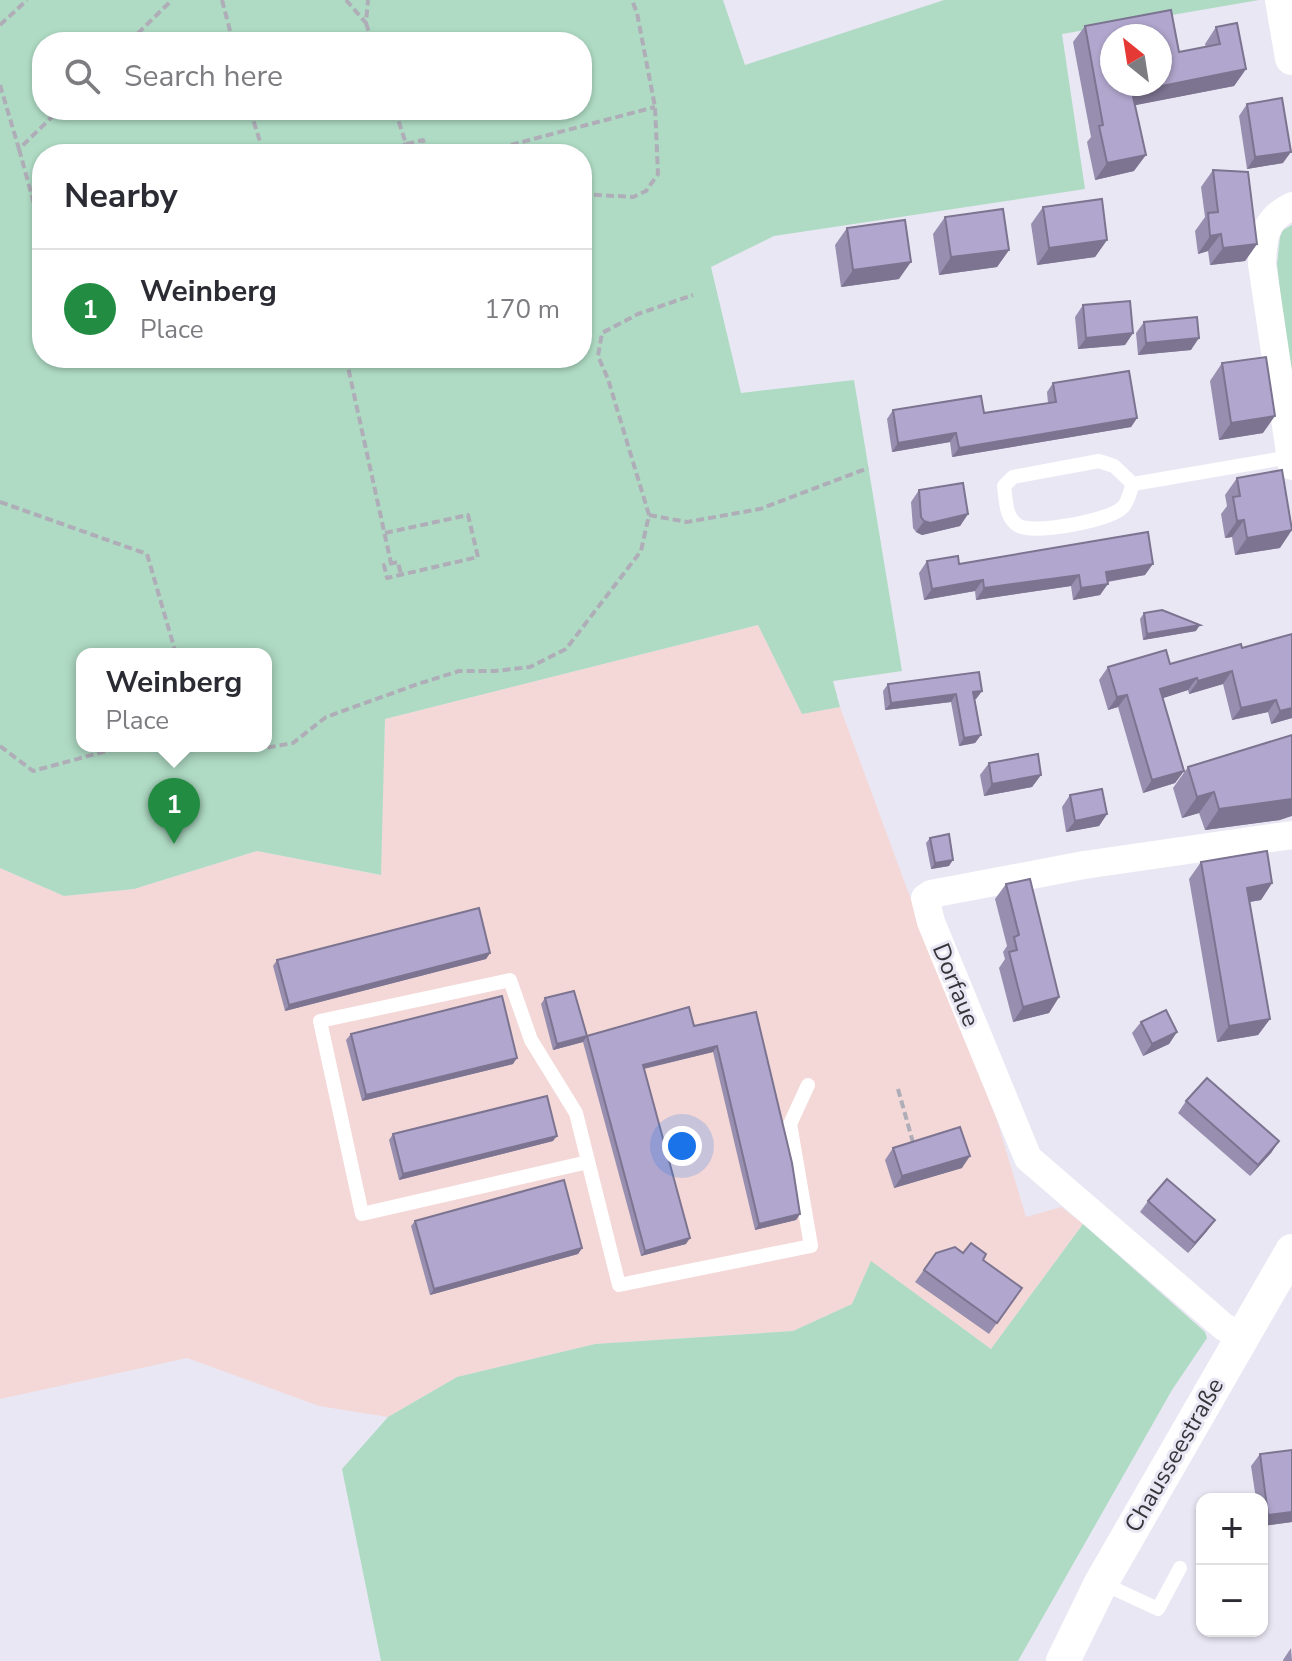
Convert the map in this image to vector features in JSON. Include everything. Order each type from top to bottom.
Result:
[{"type":"street","points":[[1282,0],[1292,58]]},
{"type":"street","points":[[1291,462],[1262,264],[1263,236],[1273,219],[1292,206]]},
{"type":"street","name":"Dorfaue","points":[[1242,1336],[1224,1327],[1028,1158],[931,922],[925,898],[946,890],[1084,865],[1292,835]]},
{"type":"street","name":"Chausseestraße","points":[[1063,1661],[1101,1583],[1292,1251]]},
{"type":"lane","points":[[1092,461],[1114,466],[1133,484],[1124,507],[1104,518],[1032,528],[1018,525],[1008,516],[1004,486],[1013,477],[1092,461]]},
{"type":"lane","points":[[1133,484],[1291,462]]},
{"type":"lane","points":[[588,1162],[362,1214],[320,1021],[510,980],[531,1040],[576,1113],[619,1285],[811,1246],[790,1124],[808,1085]]},
{"type":"lane","points":[[1101,1583],[1158,1609],[1180,1568]]},
{"type":"path","points":[[0,25],[27,0]]},
{"type":"path","points":[[139,32],[172,0]]},
{"type":"path","points":[[222,0],[230,32]]},
{"type":"path","points":[[346,0],[366,23]]},
{"type":"path","points":[[368,0],[366,23],[369,32]]},
{"type":"path","points":[[592,195],[633,197],[646,191],[658,174],[655,107],[632,0]]},
{"type":"path","points":[[0,85],[32,196]]},
{"type":"path","points":[[514,144],[655,107]]},
{"type":"path","points":[[19,149],[49,120]]},
{"type":"path","points":[[253,120],[261,144]]},
{"type":"path","points":[[398,120],[406,144],[423,140],[424,144]]},
{"type":"path","points":[[272,747],[293,743],[326,717],[459,671],[530,667],[566,649],[641,551],[649,515],[608,379],[598,356],[602,333],[638,314],[693,295]]},
{"type":"path","points":[[348,368],[391,563]]},
{"type":"path","points":[[649,515],[687,522],[760,509],[868,468]]},
{"type":"path","points":[[0,502],[147,554],[174,648]]},
{"type":"path","points":[[385,533],[468,515],[478,557],[401,575],[387,578],[384,565],[398,562],[401,575]]},
{"type":"path","points":[[0,746],[33,771],[106,752]]},
{"type":"path","points":[[898,1089],[914,1146]]},
{"type":"shaded area","points":[[758,625],[802,713],[840,707],[996,1117],[1026,1217],[1061,1207],[1083,1224],[991,1349],[871,1262],[852,1304],[793,1331],[595,1344],[457,1377],[388,1417],[319,1406],[187,1358],[0,1399],[0,868],[64,896],[134,889],[257,851],[380,875],[385,719]]},
{"type":"green space","points":[[0,0],[723,0],[745,65],[944,0],[1259,0],[1120,24],[1100,24],[1100,27],[1062,34],[1085,189],[774,236],[711,267],[741,393],[854,380],[902,671],[833,681],[840,707],[802,714],[758,625],[385,719],[381,875],[257,851],[134,889],[64,896],[0,868]]},
{"type":"green space","points":[[1292,225],[1292,401],[1277,264],[1280,237],[1283,230]]},
{"type":"green space","points":[[1083,1224],[1205,1332],[1207,1338],[1172,1390],[1018,1661],[381,1661],[342,1469],[388,1417],[457,1377],[595,1344],[793,1331],[852,1304],[871,1261],[991,1349]]},
{"type":"building","points":[[1171,10],[1179,52],[1220,44],[1216,27],[1237,23],[1246,69],[1172,84],[1172,24],[1100,24],[1100,96],[1133,96],[1146,155],[1107,163],[1099,126],[1103,125],[1085,26]]},
{"type":"building","points":[[1282,98],[1291,152],[1255,157],[1247,104]]},
{"type":"building","points":[[1213,170],[1248,172],[1257,244],[1223,248],[1221,234],[1210,236],[1208,213],[1218,212]]},
{"type":"building","points":[[1102,199],[1107,240],[1049,248],[1043,207]]},
{"type":"building","points":[[1003,209],[1009,250],[951,257],[945,217]]},
{"type":"building","points":[[905,220],[911,262],[853,270],[847,228]]},
{"type":"building","points":[[1130,301],[1133,333],[1086,338],[1083,305]]},
{"type":"building","points":[[1197,317],[1199,338],[1146,343],[1144,322]]},
{"type":"building","points":[[1266,357],[1275,416],[1231,423],[1222,363]]},
{"type":"building","points":[[1129,371],[1137,418],[959,448],[956,433],[898,443],[893,410],[981,396],[984,413],[1056,402],[1053,383]]},
{"type":"building","points":[[1282,470],[1292,530],[1247,538],[1244,520],[1237,521],[1233,497],[1240,496],[1237,478]]},
{"type":"building","points":[[963,483],[968,514],[930,523],[924,521],[919,490]]},
{"type":"building","points":[[1148,532],[1153,564],[1106,572],[1108,584],[1081,588],[1079,575],[984,588],[983,580],[932,589],[927,561],[958,556],[959,564]]},
{"type":"building","points":[[1162,610],[1200,625],[1147,634],[1144,613]]},
{"type":"building","points":[[1292,634],[1292,708],[1280,711],[1276,700],[1241,708],[1232,671],[1160,689],[1184,771],[1152,780],[1127,695],[1117,697],[1108,667],[1166,650],[1170,664],[1241,644],[1242,648]]},
{"type":"building","points":[[979,672],[982,691],[973,692],[981,735],[964,738],[956,694],[891,703],[888,684]]},
{"type":"building","points":[[1292,735],[1292,799],[1219,809],[1214,792],[1197,797],[1188,767]]},
{"type":"building","points":[[1038,754],[1041,775],[992,784],[989,763]]},
{"type":"building","points":[[1102,789],[1107,814],[1075,821],[1070,795]]},
{"type":"building","points":[[949,834],[953,860],[935,863],[930,838]]},
{"type":"building","points":[[1267,851],[1272,883],[1247,888],[1270,1019],[1229,1026],[1201,862]]},
{"type":"building","points":[[1030,879],[1059,997],[1023,1007],[1009,952],[1017,950],[1014,937],[1019,935],[1006,884]]},
{"type":"building","points":[[479,908],[490,953],[289,1005],[277,960]]},
{"type":"building","points":[[574,991],[587,1036],[557,1044],[545,998]]},
{"type":"building","points":[[502,996],[517,1058],[366,1095],[351,1034]]},
{"type":"building","points":[[689,1007],[694,1026],[756,1012],[792,1163],[800,1214],[759,1224],[717,1046],[643,1065],[690,1238],[645,1251],[587,1036]]},
{"type":"building","points":[[1166,1010],[1177,1032],[1152,1044],[1141,1022]]},
{"type":"building","points":[[1207,1078],[1279,1141],[1258,1165],[1186,1101]]},
{"type":"building","points":[[547,1096],[557,1136],[403,1174],[393,1134]]},
{"type":"building","points":[[960,1127],[970,1156],[902,1176],[893,1148]]},
{"type":"building","points":[[1167,1179],[1215,1220],[1195,1243],[1148,1201]]},
{"type":"building","points":[[564,1180],[582,1248],[434,1289],[415,1221]]},
{"type":"building","points":[[971,1243],[986,1254],[983,1260],[1022,1288],[997,1323],[924,1270],[936,1253],[955,1247],[963,1253]]},
{"type":"building","points":[[1292,1450],[1292,1512],[1268,1515],[1268,1493],[1265,1493],[1260,1454]]},
{"type":"place","name":"Weinberg","points":[[174,844]]}]
